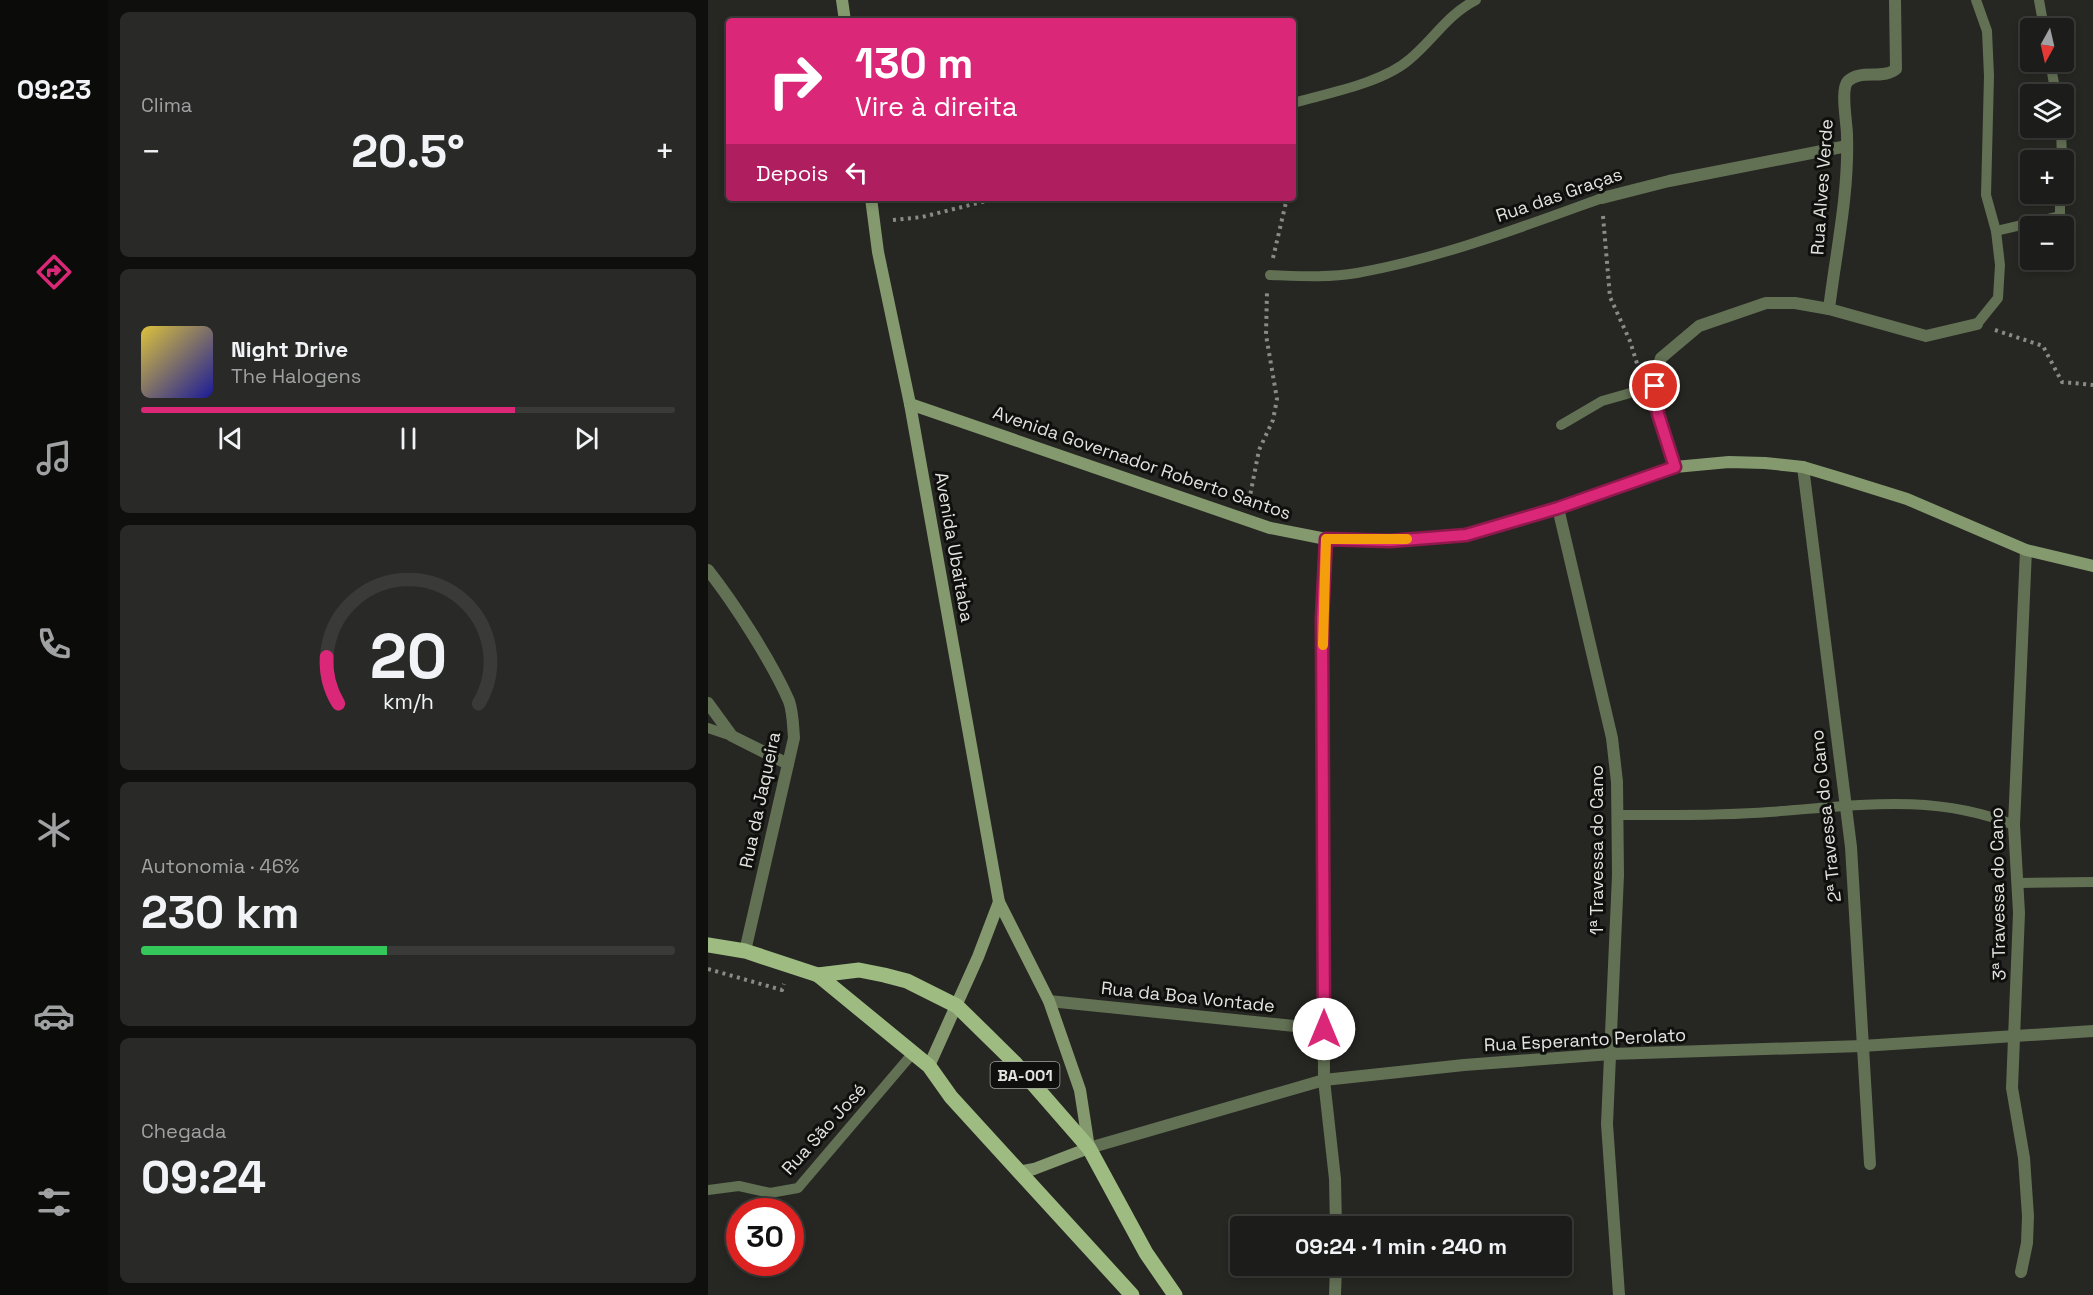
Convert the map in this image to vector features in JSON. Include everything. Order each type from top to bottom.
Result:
[{"type":"main road","points":[[842,0],[845,18]]},
{"type":"main road","name":"Avenida Ubaitaba","points":[[871,201],[878,252],[910,404],[999,902],[1049,1001],[1080,1090],[1089,1148]]},
{"type":"main road","name":"Avenida Governador Roberto Santos","points":[[910,404],[1270,528],[1326,539],[1390,541],[1466,535],[1558,508],[1675,467],[1729,462],[1803,467],[1907,500],[2026,550],[2093,566]]},
{"type":"main road","points":[[929,1066],[957,1006],[999,902]]},
{"type":"main road","name":"BA-001","points":[[708,945],[745,951],[818,975],[929,1066],[951,1097],[1132,1295]]},
{"type":"main road","name":"BA-001","points":[[818,975],[859,970],[884,975],[907,981],[957,1006]]},
{"type":"main road","name":"Avenida Ubaitaba","points":[[957,1006],[1014,1062],[1089,1148],[1146,1253],[1175,1295]]},
{"type":"main road","points":[[1018,1172],[1034,1169],[1089,1148]]},
{"type":"street","name":"Rua Alves Verde","points":[[1830,309],[1847,146],[1846,83],[1858,76],[1890,74],[1897,66],[1895,0]]},
{"type":"street","name":"Rua das Graças","points":[[1602,198],[1669,181],[1847,146]]},
{"type":"street","points":[[1675,467],[1658,414],[1655,386],[1661,358],[1699,326],[1766,303],[1796,303],[1830,309],[1926,336],[1977,324]]},
{"type":"street","name":"2ª Travessa do Cano","points":[[1803,467],[1851,847],[1870,1164]]},
{"type":"street","name":"1ª Travessa do Cano","points":[[1558,508],[1612,738],[1618,815],[1618,875],[1607,1124],[1619,1295]]},
{"type":"street","points":[[1326,539],[1322,618],[1324,1080],[1335,1179],[1336,1216]]},
{"type":"street","name":"3ª Travessa do Cano","points":[[2022,1272],[2027,1243],[2028,1216],[2024,1158],[2013,1102],[2019,976],[2018,883],[2014,825],[2026,550]]},
{"type":"street","name":"Rua da Jaqueira","points":[[708,570],[726,594],[789,703],[794,738],[745,951]]},
{"type":"street","points":[[708,703],[732,736],[788,764]]},
{"type":"street","name":"Rua da Boa Vontade","points":[[1049,1001],[1324,1029]]},
{"type":"street","name":"Rua Esperanto Perolato","points":[[1089,1148],[1324,1080],[1464,1065],[1611,1054],[1862,1046],[2015,1034],[2093,1031]]},
{"type":"street","points":[[1335,1295],[1336,1276]]},
{"type":"lane","points":[[1296,102],[1394,71],[1411,59],[1448,20],[1476,0]]},
{"type":"lane","points":[[1976,0],[1987,31],[1989,76],[1986,195],[1996,231],[2000,265],[1998,298],[1977,324]]},
{"type":"lane","points":[[2039,0],[2042,18]]},
{"type":"lane","name":"Rua das Graças","points":[[1270,275],[1311,277],[1356,273],[1482,241],[1602,198]]},
{"type":"lane","points":[[1996,231],[2060,216],[2060,204]]},
{"type":"lane","points":[[1561,424],[1602,401],[1655,386]]},
{"type":"lane","points":[[708,729],[732,736]]},
{"type":"lane","points":[[1618,815],[1733,814],[1907,802],[1955,808],[1995,817],[2014,825]]},
{"type":"lane","points":[[2018,883],[2093,882]]},
{"type":"lane","name":"Rua São José","points":[[708,1190],[740,1186],[770,1193],[798,1188],[913,1053]]},
{"type":"path","points":[[1602,198],[1610,297],[1630,341],[1636,367],[1655,386]]},
{"type":"path","points":[[874,222],[922,217],[986,201]]},
{"type":"path","points":[[1245,519],[1259,450],[1273,420],[1277,399],[1266,335],[1266,299],[1286,201]]},
{"type":"path","points":[[1977,324],[2043,346],[2062,382],[2093,385]]},
{"type":"path","points":[[708,969],[782,990],[789,965]]},
{"type":"slow traffic","points":[[1323,645],[1326,539],[1390,541],[1407,539]]},
{"type":"route","points":[[1324,1029],[1322,618],[1326,539],[1390,541],[1466,535],[1558,508],[1675,467],[1658,414],[1655,386]]}]
